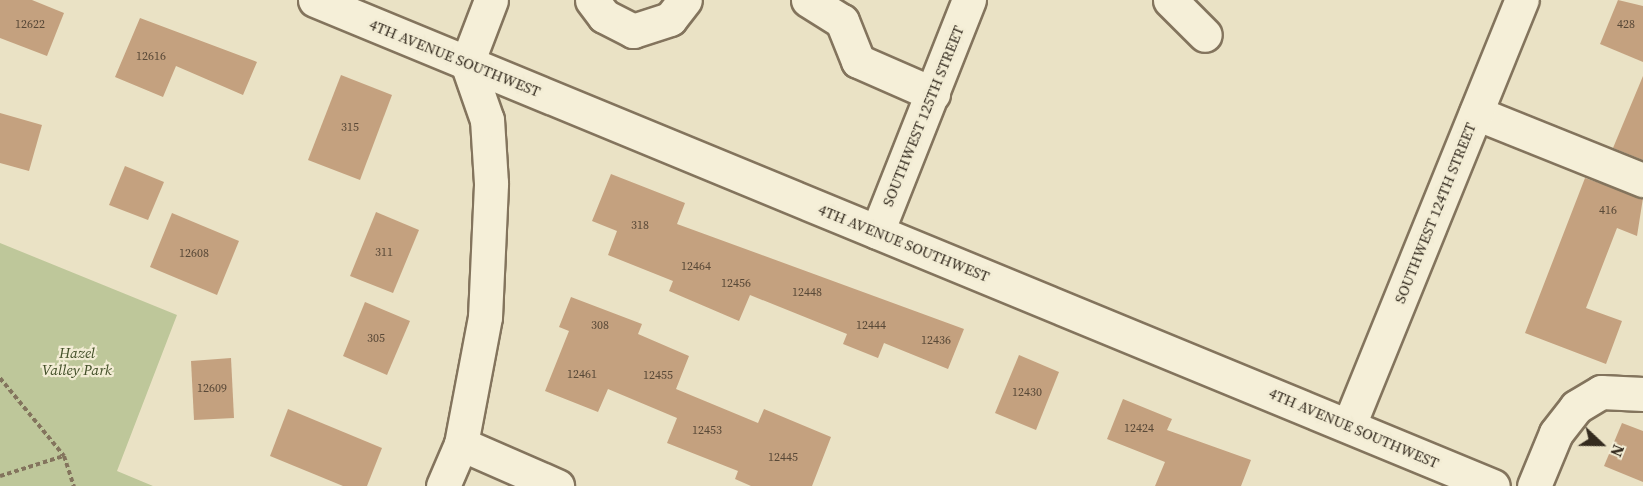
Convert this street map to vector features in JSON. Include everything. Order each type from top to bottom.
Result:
[{"type":"street","name":"4TH AVENUE SOUTHWEST","points":[[315,0],[1493,486]]},
{"type":"street","points":[[443,486],[461,444],[485,316],[491,183],[487,120],[467,63],[491,0]]},
{"type":"street","points":[[592,0],[603,16],[633,31],[670,19],[685,0]]},
{"type":"street","points":[[808,0],[842,21],[858,60],[933,94]]},
{"type":"street","name":"SOUTHWEST 125TH STREET","points":[[878,232],[969,0]]},
{"type":"street","points":[[1170,0],[1204,35]]},
{"type":"street","name":"SOUTHWEST 124TH STREET","points":[[1349,425],[1522,0]]},
{"type":"street","points":[[1476,113],[1643,180]]},
{"type":"street","points":[[1534,486],[1556,433],[1575,407],[1601,392],[1643,394]]},
{"type":"street","points":[[461,444],[557,486]]},
{"type":"path","points":[[0,378],[64,456],[74,486]]},
{"type":"path","points":[[0,476],[64,456]]},
{"type":"green space","name":"Hazel Valley Park","points":[[0,243],[177,315],[117,471],[153,486],[0,486]]},
{"type":"building","points":[[0,0],[32,0],[64,13],[47,56],[0,38]]},
{"type":"building","points":[[1618,0],[1643,6],[1643,62],[1600,44]]},
{"type":"building","points":[[140,18],[257,62],[243,95],[176,66],[163,97],[115,77]]},
{"type":"building","points":[[341,75],[392,95],[360,180],[308,160]]},
{"type":"building","points":[[1643,76],[1643,160],[1613,148]]},
{"type":"building","points":[[0,113],[42,125],[29,171],[0,163]]},
{"type":"building","points":[[125,166],[164,182],[148,220],[109,205]]},
{"type":"building","points":[[611,174],[685,203],[677,224],[964,329],[948,369],[884,343],[878,358],[843,344],[847,334],[750,295],[739,321],[669,291],[673,281],[608,255],[617,231],[592,221]]},
{"type":"building","points":[[1585,178],[1643,198],[1637,236],[1617,228],[1586,308],[1622,321],[1606,364],[1525,333]]},
{"type":"building","points":[[376,212],[419,230],[393,293],[350,276]]},
{"type":"building","points":[[172,213],[239,241],[217,295],[150,267]]},
{"type":"building","points":[[571,297],[642,324],[638,334],[689,356],[676,389],[758,423],[764,409],[831,437],[812,486],[751,486],[735,479],[738,471],[667,443],[677,418],[608,389],[598,412],[545,391],[569,331],[559,327]]},
{"type":"building","points":[[365,302],[410,321],[387,375],[343,356]]},
{"type":"building","points":[[1019,355],[1059,372],[1036,430],[995,413]]},
{"type":"building","points":[[231,358],[234,418],[194,420],[191,361]]},
{"type":"building","points":[[1123,399],[1172,419],[1167,430],[1251,460],[1241,486],[1155,486],[1165,462],[1107,439]]},
{"type":"building","points":[[288,409],[382,448],[367,486],[343,486],[270,456]]},
{"type":"building","points":[[1622,423],[1643,431],[1643,482],[1604,466]]}]
